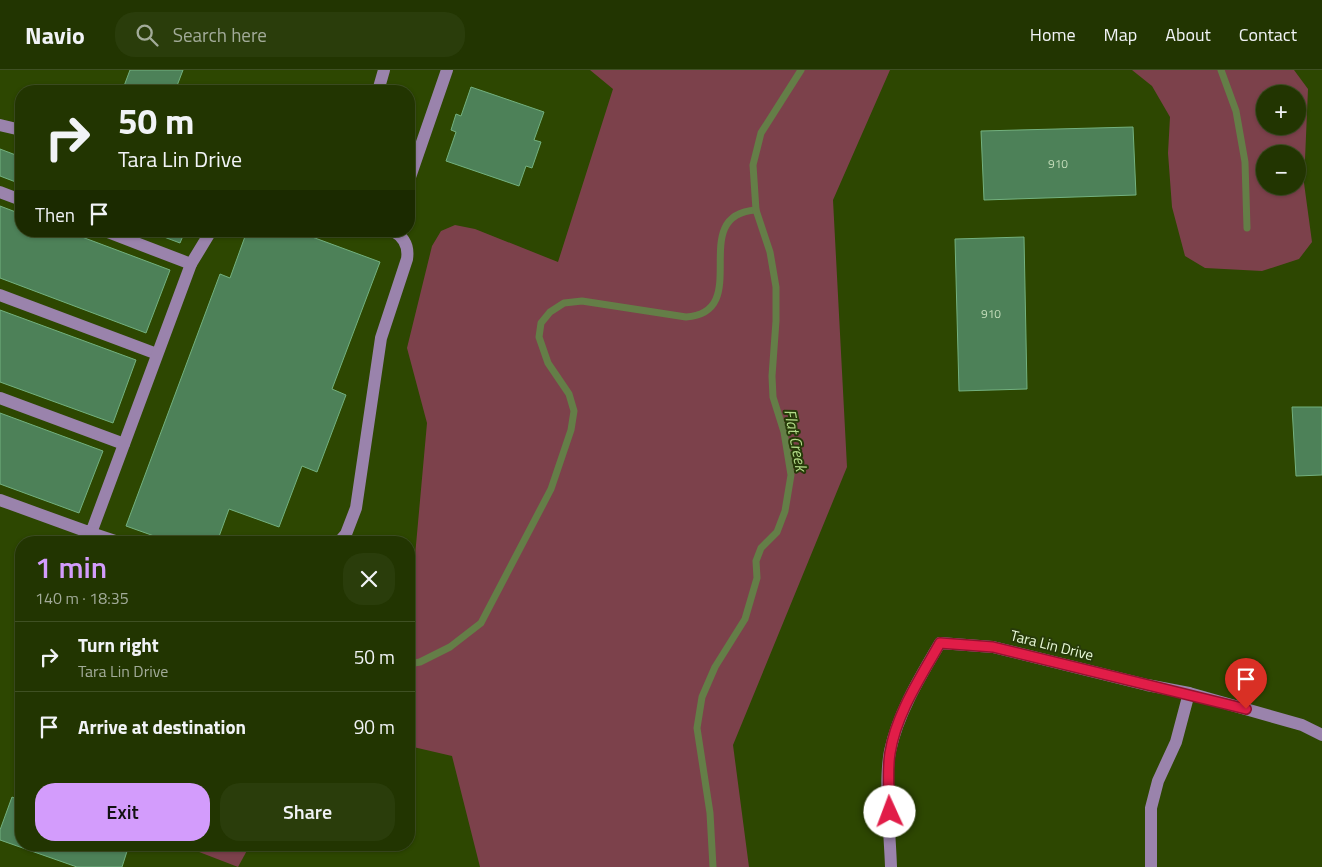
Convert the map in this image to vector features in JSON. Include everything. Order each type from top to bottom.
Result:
[{"type":"street","points":[[380,85],[384,70]]},
{"type":"street","points":[[415,162],[446,70]]},
{"type":"street","points":[[0,125],[15,129]]},
{"type":"street","points":[[0,192],[15,198]]},
{"type":"street","points":[[121,237],[191,264]]},
{"type":"street","points":[[91,533],[191,264],[207,237]]},
{"type":"street","points":[[344,536],[356,508],[381,338],[407,259],[408,246],[400,237]]},
{"type":"street","points":[[0,295],[158,354]]},
{"type":"street","points":[[0,398],[124,444]]},
{"type":"street","points":[[0,500],[100,536]]},
{"type":"street","name":"Tara Lin Drive","points":[[891,867],[890,753],[901,718],[916,684],[940,643],[993,647],[1147,686],[1189,693],[1302,725],[1322,735]]},
{"type":"street","points":[[1151,867],[1152,808],[1158,781],[1176,742],[1189,693]]},
{"type":"shaded area","points":[[590,70],[890,70],[833,200],[847,467],[733,745],[749,867],[480,867],[452,756],[415,747],[415,556],[427,423],[407,348],[432,246],[441,231],[455,225],[475,229],[558,262],[613,89]]},
{"type":"shaded area","points":[[1132,70],[1294,70],[1305,85],[1256,85],[1256,135],[1306,135],[1306,86],[1308,89],[1306,145],[1256,145],[1256,195],[1306,195],[1312,242],[1299,259],[1262,271],[1205,268],[1185,256],[1172,207],[1168,153],[1170,117],[1152,86]]},
{"type":"shaded area","points":[[197,851],[247,851],[238,867]]},
{"type":"building","points":[[130,70],[183,70],[177,85],[124,85]]},
{"type":"building","points":[[471,87],[544,112],[534,140],[541,142],[532,168],[526,166],[519,186],[446,161],[456,132],[451,130],[456,114],[461,116]]},
{"type":"building","points":[[1133,127],[1136,195],[984,200],[981,131]]},
{"type":"building","points":[[0,149],[15,155],[15,182],[0,176]]},
{"type":"building","points":[[0,206],[15,212],[15,237],[82,237],[170,270],[146,333],[0,278]]},
{"type":"building","points":[[164,237],[182,237],[180,243]]},
{"type":"building","points":[[245,237],[312,237],[380,262],[332,389],[346,395],[317,472],[302,466],[279,527],[229,509],[219,536],[154,536],[126,526],[220,274],[230,278]]},
{"type":"building","points":[[1024,237],[1027,389],[959,391],[955,239]]},
{"type":"building","points":[[0,310],[136,360],[113,423],[0,382]]},
{"type":"building","points":[[1292,407],[1322,407],[1322,475],[1296,476]]},
{"type":"building","points":[[0,413],[103,451],[79,513],[0,484]]},
{"type":"building","points":[[12,797],[15,798],[15,845],[0,840],[0,830]]},
{"type":"building","points":[[31,851],[127,851],[122,867],[77,867]]},
{"type":"waterway","name":"Flat Creek","points":[[713,867],[710,813],[697,728],[702,697],[715,667],[745,619],[757,578],[756,561],[761,548],[777,532],[785,511],[791,475],[784,432],[773,397],[772,376],[776,321],[776,287],[770,252],[756,210],[753,165],[761,133],[801,70]]},
{"type":"waterway","points":[[1221,70],[1236,111],[1245,162],[1247,228]]},
{"type":"waterway","points":[[415,663],[450,647],[481,623],[551,489],[571,430],[574,411],[569,394],[548,363],[539,337],[541,323],[550,312],[564,303],[582,301],[686,317],[706,311],[716,299],[720,282],[721,245],[725,228],[735,216],[756,210]]},
{"type":"route","points":[[890,812],[888,775],[890,753],[897,726],[916,684],[940,643],[993,647],[1147,686],[1189,693],[1246,709]]}]
